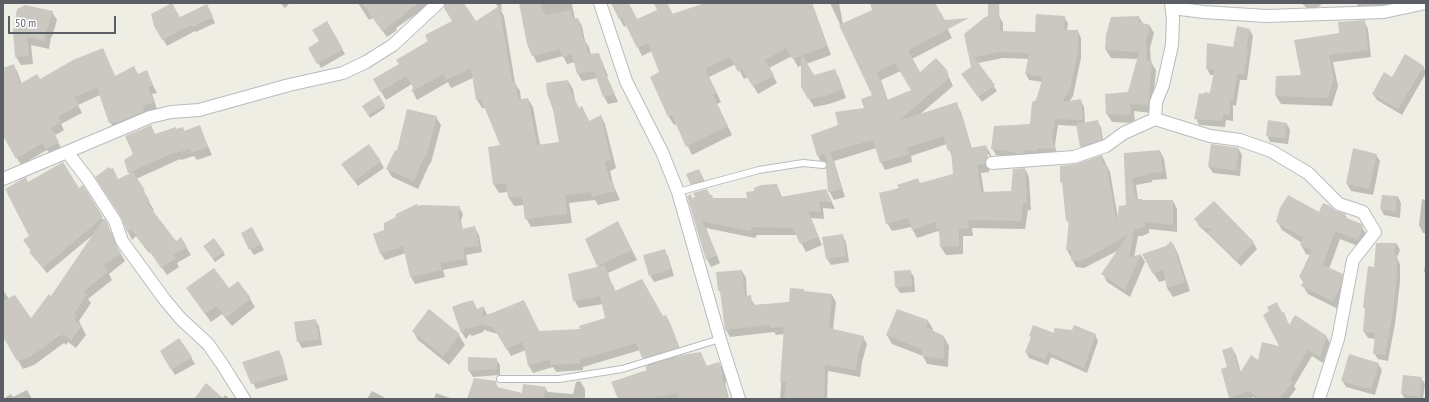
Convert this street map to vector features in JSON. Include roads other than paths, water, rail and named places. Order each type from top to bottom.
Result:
[{"type":"street","points":[[3,179],[150,118],[171,112],[199,110],[289,84],[343,73],[366,62],[393,45],[438,3]]},
{"type":"street","points":[[600,3],[626,81],[662,152],[678,192],[720,339],[740,399]]},
{"type":"street","points":[[1155,119],[1156,102],[1163,85],[1172,45],[1171,5],[1204,12],[1266,16],[1384,12],[1426,3]]},
{"type":"street","points":[[992,162],[1074,157],[1106,146],[1124,133],[1155,119],[1210,136],[1240,140],[1271,151],[1308,173],[1339,204],[1363,212],[1375,232],[1353,260],[1338,339],[1319,399]]},
{"type":"street","points":[[67,152],[87,178],[115,221],[122,241],[165,300],[208,344],[244,399]]},
{"type":"lane","points":[[678,192],[759,170],[803,163],[823,165]]},
{"type":"lane","points":[[500,379],[559,379],[622,369],[720,339]]}]
